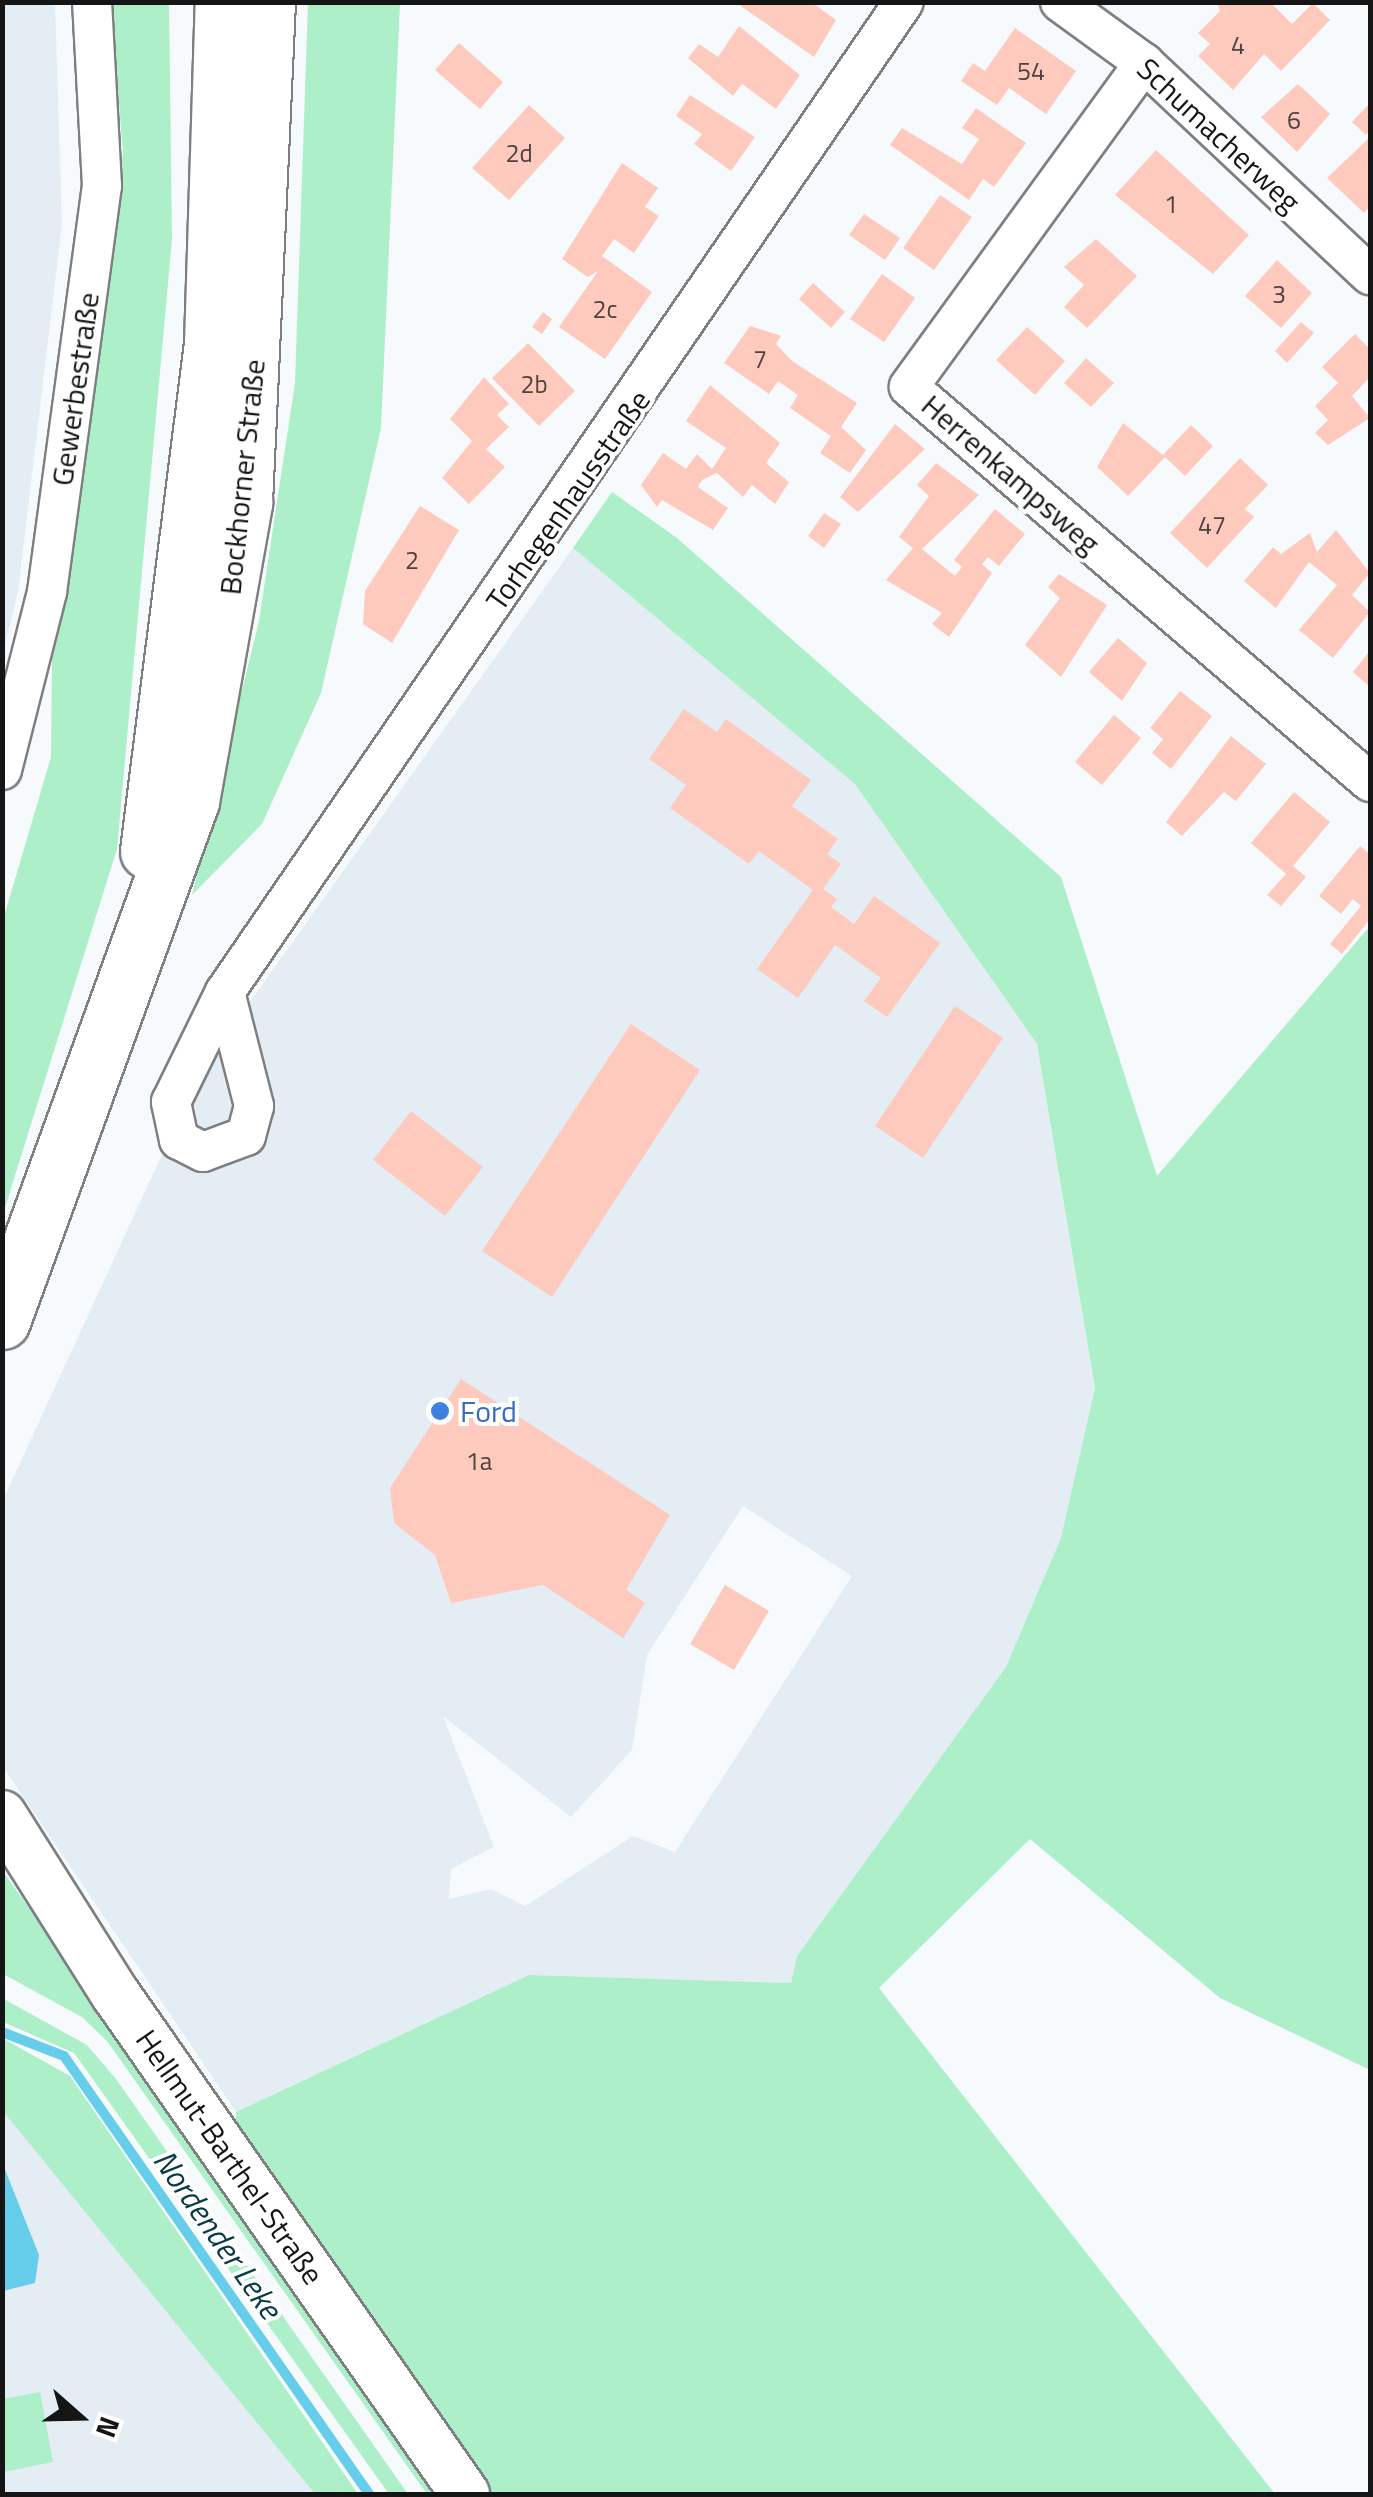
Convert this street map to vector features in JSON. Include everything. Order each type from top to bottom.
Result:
[{"type":"main road","name":"Bockhorner Straße","points":[[138,938],[212,344],[223,2]]},
{"type":"main road","name":"Bockhorner Straße","points":[[2,1320],[93,1086],[138,938],[191,800],[244,502],[267,2]]},
{"type":"street","name":"Gewerbestraße","points":[[2,770],[47,592],[102,186],[92,2]]},
{"type":"street","name":"Torhegenhausstraße","points":[[225,992],[904,2]]},
{"type":"street","name":"Schumacherweg","points":[[1060,2],[1144,63],[1370,275]]},
{"type":"street","name":"Herrenkampsweg","points":[[1144,63],[909,387],[1370,782]]},
{"type":"street","name":"Hellmut-Barthel-Straße","points":[[2,1815],[116,1995],[465,2494]]},
{"type":"shaded area","points":[[3,2],[55,3],[62,224],[18,592],[3,653]]},
{"type":"shaded area","points":[[573,548],[855,784],[1037,1044],[1095,1388],[1061,1539],[1006,1667],[797,1956],[791,1983],[529,1975],[236,2112],[3,1767],[3,1500],[200,1072]],"holes":[[[743,1506],[852,1576],[675,1852],[633,1836],[525,1906],[491,1889],[449,1899],[451,1869],[494,1847],[443,1716],[571,1817],[632,1750],[647,1655]]]},
{"type":"shaded area","points":[[2,2111],[23,2127],[315,2494],[3,2494]]},
{"type":"green space","points":[[111,3],[169,3],[172,239],[117,849],[3,1214],[3,920],[51,757],[52,658],[100,353],[123,153]]},
{"type":"green space","points":[[308,3],[400,3],[381,428],[321,693],[262,824],[192,895],[259,621],[295,383]]},
{"type":"green space","points":[[612,492],[677,538],[1061,877],[1157,1176],[1370,926],[1370,2070],[1220,1998],[1030,1839],[879,1988],[1275,2494],[491,2494],[235,2130],[236,2112],[529,1975],[791,1983],[797,1956],[1006,1667],[1061,1538],[1095,1388],[1037,1044],[855,784],[573,548]]},
{"type":"green space","points":[[2,1870],[437,2494],[427,2494],[107,2041],[82,2017],[3,1974]]},
{"type":"green space","points":[[2,1998],[87,2045],[116,2079],[408,2494],[389,2494],[74,2053],[3,2022]]},
{"type":"green space","points":[[2,2038],[70,2076],[358,2494],[315,2494],[3,2111]]},
{"type":"green space","points":[[40,2392],[53,2462],[3,2472],[3,2399]]},
{"type":"water","points":[[2,2162],[39,2255],[35,2283],[3,2291]]},
{"type":"building","points":[[735,2],[811,2],[836,20],[814,57]]},
{"type":"building","points":[[1217,2],[1270,2],[1292,24],[1313,3],[1330,20],[1281,71],[1264,54],[1233,90],[1198,56],[1210,44],[1198,33],[1220,11]]},
{"type":"building","points":[[739,26],[800,75],[776,109],[742,84],[733,96],[688,58],[699,44],[718,57]]},
{"type":"building","points":[[1015,28],[1076,71],[1046,114],[1009,88],[997,105],[961,81],[973,63],[985,71]]},
{"type":"building","points":[[459,43],[503,82],[480,109],[435,70]]},
{"type":"building","points":[[1298,84],[1330,114],[1297,152],[1261,117]]},
{"type":"building","points":[[690,95],[755,137],[731,171],[694,144],[702,134],[676,116]]},
{"type":"building","points":[[1370,103],[1370,130],[1366,135],[1352,122]]},
{"type":"building","points":[[529,105],[565,138],[509,200],[472,168]]},
{"type":"building","points":[[976,108],[1026,143],[994,187],[983,179],[969,200],[890,145],[902,128],[962,164],[979,139],[962,128]]},
{"type":"building","points":[[1370,137],[1370,206],[1364,213],[1327,178]]},
{"type":"building","points":[[1156,150],[1249,235],[1213,274],[1115,195]]},
{"type":"building","points":[[622,163],[658,188],[645,207],[659,216],[634,253],[614,239],[602,256],[652,292],[605,359],[559,327],[598,271],[588,277],[562,259]]},
{"type":"building","points":[[940,195],[972,217],[934,270],[903,248]]},
{"type":"building","points":[[864,214],[900,238],[885,260],[849,235]]},
{"type":"building","points":[[1096,239],[1137,276],[1087,328],[1064,307],[1084,285],[1064,267]]},
{"type":"building","points":[[1277,260],[1312,293],[1281,328],[1245,296]]},
{"type":"building","points":[[882,274],[915,298],[884,342],[850,319]]},
{"type":"building","points":[[813,283],[845,312],[831,328],[799,299]]},
{"type":"building","points":[[543,312],[552,319],[542,334],[532,327]]},
{"type":"building","points":[[1301,322],[1314,333],[1287,363],[1275,351]]},
{"type":"building","points":[[750,326],[781,336],[776,344],[792,361],[857,403],[841,427],[866,450],[850,473],[820,453],[831,436],[790,408],[798,395],[778,381],[769,394],[724,363]]},
{"type":"building","points":[[1027,327],[1065,361],[1035,395],[996,360]]},
{"type":"building","points":[[1355,334],[1370,349],[1370,377],[1352,396],[1370,418],[1328,445],[1315,433],[1328,420],[1315,406],[1338,383],[1322,367]]},
{"type":"building","points":[[528,343],[575,391],[539,426],[492,378]]},
{"type":"building","points":[[1086,358],[1114,383],[1091,407],[1064,383]]},
{"type":"building","points":[[484,377],[509,404],[497,415],[509,427],[486,449],[505,467],[469,504],[442,478],[472,441],[450,419]]},
{"type":"building","points":[[710,385],[780,443],[766,463],[789,482],[775,504],[752,485],[743,497],[717,473],[702,480],[698,487],[728,508],[713,530],[662,500],[657,507],[641,485],[663,453],[686,469],[697,454],[712,469],[726,448],[686,421]]},
{"type":"building","points":[[1123,423],[1163,455],[1191,425],[1213,446],[1185,476],[1165,457],[1128,496],[1097,467]]},
{"type":"building","points":[[895,424],[925,449],[858,512],[840,497]]},
{"type":"building","points":[[1240,458],[1268,485],[1245,509],[1254,517],[1207,568],[1170,533]]},
{"type":"building","points":[[936,463],[979,495],[922,549],[955,576],[962,567],[954,560],[995,509],[1025,534],[999,566],[988,557],[982,564],[992,573],[949,637],[932,624],[942,613],[886,580],[913,548],[899,537],[929,496],[917,485]]},
{"type":"building","points":[[420,506],[459,530],[392,643],[363,624],[365,591]]},
{"type":"building","points":[[824,513],[841,524],[824,548],[808,536]]},
{"type":"building","points":[[1336,530],[1370,573],[1352,595],[1370,612],[1333,658],[1299,630],[1337,585],[1309,562],[1276,608],[1244,581],[1273,547],[1281,554],[1310,533],[1317,552]]},
{"type":"building","points":[[1059,574],[1107,605],[1061,677],[1025,645],[1060,598],[1048,587]]},
{"type":"building","points":[[1118,638],[1147,663],[1122,701],[1089,672]]},
{"type":"building","points":[[1370,651],[1370,687],[1353,672]]},
{"type":"building","points":[[1180,691],[1212,716],[1171,769],[1152,753],[1163,739],[1150,728]]},
{"type":"building","points":[[684,709],[717,732],[726,719],[811,780],[792,806],[838,839],[827,854],[841,864],[823,889],[837,899],[831,907],[854,924],[874,896],[940,943],[887,1017],[864,1001],[881,978],[835,945],[798,998],[757,969],[813,890],[759,851],[749,864],[670,808],[686,785],[649,759]]},
{"type":"building","points":[[1114,715],[1141,738],[1102,785],[1075,762]]},
{"type":"building","points":[[1231,736],[1266,764],[1236,801],[1224,792],[1182,836],[1166,822]]},
{"type":"building","points":[[1294,792],[1330,822],[1293,866],[1306,877],[1281,906],[1267,895],[1286,874],[1251,843]]},
{"type":"building","points":[[1360,846],[1370,854],[1370,919],[1342,954],[1330,944],[1361,906],[1353,899],[1341,914],[1319,896]]},
{"type":"building","points":[[955,1006],[1003,1038],[923,1158],[875,1126]]},
{"type":"building","points":[[631,1024],[700,1070],[552,1297],[482,1251]]},
{"type":"building","points":[[411,1111],[483,1167],[445,1216],[373,1160]]},
{"type":"building","points":[[461,1379],[670,1515],[626,1590],[645,1603],[623,1638],[543,1585],[451,1603],[435,1555],[394,1523],[390,1488]]},
{"type":"building","points":[[725,1585],[769,1611],[734,1670],[690,1644]]},
{"type":"waterway","name":"Nordender Leke","points":[[2,2032],[64,2056],[369,2494]]},
{"type":"place","name":"Ford","points":[[440,1411]]}]
